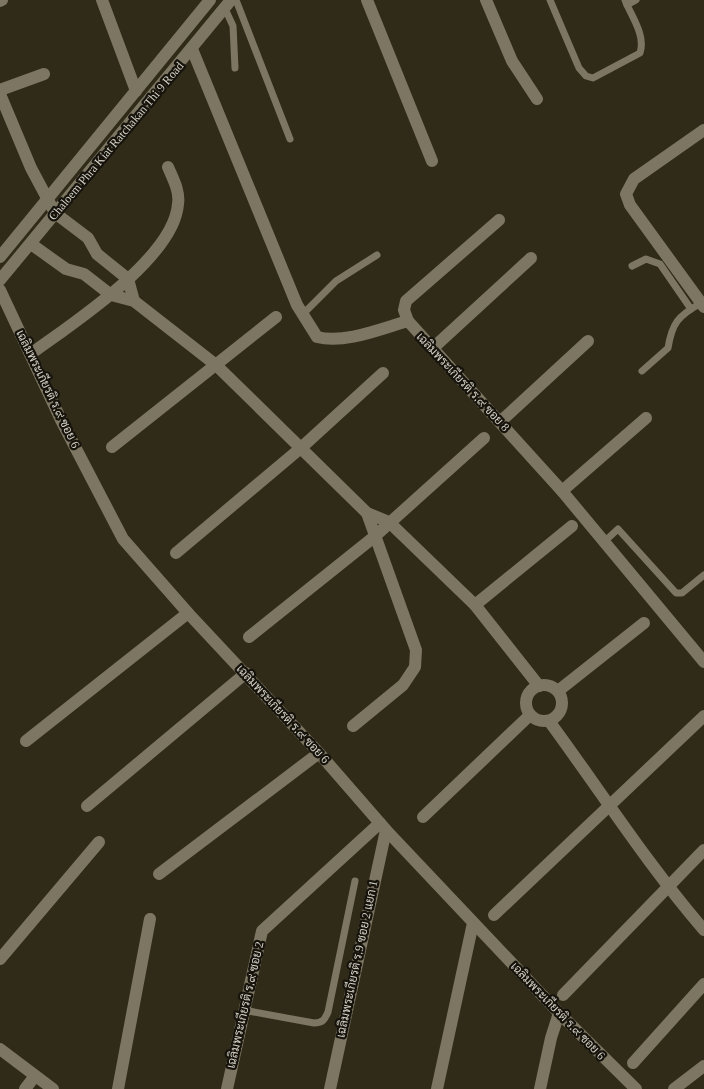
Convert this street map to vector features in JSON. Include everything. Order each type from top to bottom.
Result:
[{"type":"street","points":[[102,0],[136,91]]},
{"type":"street","name":"Chaloem Phra Kiat Ratchakan Thi 9 Road","points":[[0,258],[210,0]]},
{"type":"street","name":"Chaloem Phra Kiat Ratchakan Thi 9 Road","points":[[0,280],[231,0]]},
{"type":"street","points":[[367,0],[432,161]]},
{"type":"street","points":[[486,0],[512,60],[537,99]]},
{"type":"street","name":"เฉลิมพระเกียรติ ร.๙ ซอย 8","points":[[192,49],[302,314],[317,337],[328,340],[408,322],[562,491],[704,662]]},
{"type":"street","points":[[44,74],[0,92],[31,168],[56,213],[88,238],[97,254],[128,279],[134,301]]},
{"type":"street","points":[[699,307],[630,205],[626,194],[634,179],[704,130]]},
{"type":"street","points":[[32,354],[111,295],[168,234],[179,203],[176,185],[168,168]]},
{"type":"street","points":[[408,322],[404,310],[406,301],[499,220]]},
{"type":"street","points":[[31,244],[66,269],[84,274],[111,295],[134,301],[216,365],[302,446],[367,513],[389,522],[475,605],[539,686]]},
{"type":"street","points":[[433,348],[532,258]]},
{"type":"street","name":"เฉลิมพระเกียรติ ร.๙ ซอย 6","points":[[0,290],[62,420],[123,539],[188,613],[246,673],[473,923],[559,1013],[636,1089]]},
{"type":"street","points":[[112,447],[276,317]]},
{"type":"street","points":[[500,422],[588,341]]},
{"type":"street","points":[[176,553],[302,446],[383,372]]},
{"type":"street","points":[[562,491],[646,418]]},
{"type":"street","points":[[249,637],[374,536],[484,438]]},
{"type":"street","points":[[353,726],[403,684],[414,667],[416,658],[416,650],[367,513]]},
{"type":"street","points":[[475,605],[572,526]]},
{"type":"street","points":[[26,741],[188,613]]},
{"type":"street","points":[[558,691],[644,623]]},
{"type":"street","points":[[87,806],[246,673]]},
{"type":"street","points":[[539,686],[549,686],[558,691],[562,699],[562,708],[557,716],[548,721],[538,720],[530,714],[526,706],[527,698],[532,690],[539,686]]},
{"type":"street","points":[[423,817],[530,714]]},
{"type":"street","points":[[494,915],[610,803],[704,716]]},
{"type":"street","points":[[548,721],[610,803],[667,887],[704,930]]},
{"type":"street","points":[[159,874],[319,753]]},
{"type":"street","name":"เฉลิมพระเกียรติ ร.๙ ซอย 2","points":[[227,1089],[262,931],[383,826]]},
{"type":"street","name":"เฉลิมพระเกียรติ ร.9 ซอย 2 แยก 1","points":[[330,1089],[383,826]]},
{"type":"street","points":[[0,960],[99,842]]},
{"type":"street","points":[[563,995],[704,850]]},
{"type":"street","points":[[118,1089],[150,919]]},
{"type":"street","points":[[437,1089],[473,923]]},
{"type":"street","points":[[633,1063],[704,984]]},
{"type":"street","points":[[540,1089],[551,1038],[559,1013]]},
{"type":"street","points":[[0,1049],[53,1089]]},
{"type":"street","points":[[674,1089],[704,1066]]},
{"type":"street","points":[[25,1089],[35,1076]]},
{"type":"lane","points":[[236,0],[290,139]]},
{"type":"lane","points":[[550,0],[579,68],[586,76],[593,78],[640,52],[643,45],[626,3],[636,0]]},
{"type":"lane","points":[[222,11],[227,13],[233,26],[235,68]]},
{"type":"lane","points":[[302,314],[336,281],[377,255]]},
{"type":"lane","points":[[632,266],[646,259],[660,264],[699,307],[674,324],[664,353],[642,371]]},
{"type":"lane","points":[[605,541],[618,529],[676,593],[682,593],[704,575]]},
{"type":"lane","points":[[243,1010],[314,1023],[320,1023],[324,1020],[328,1012],[355,882]]}]
